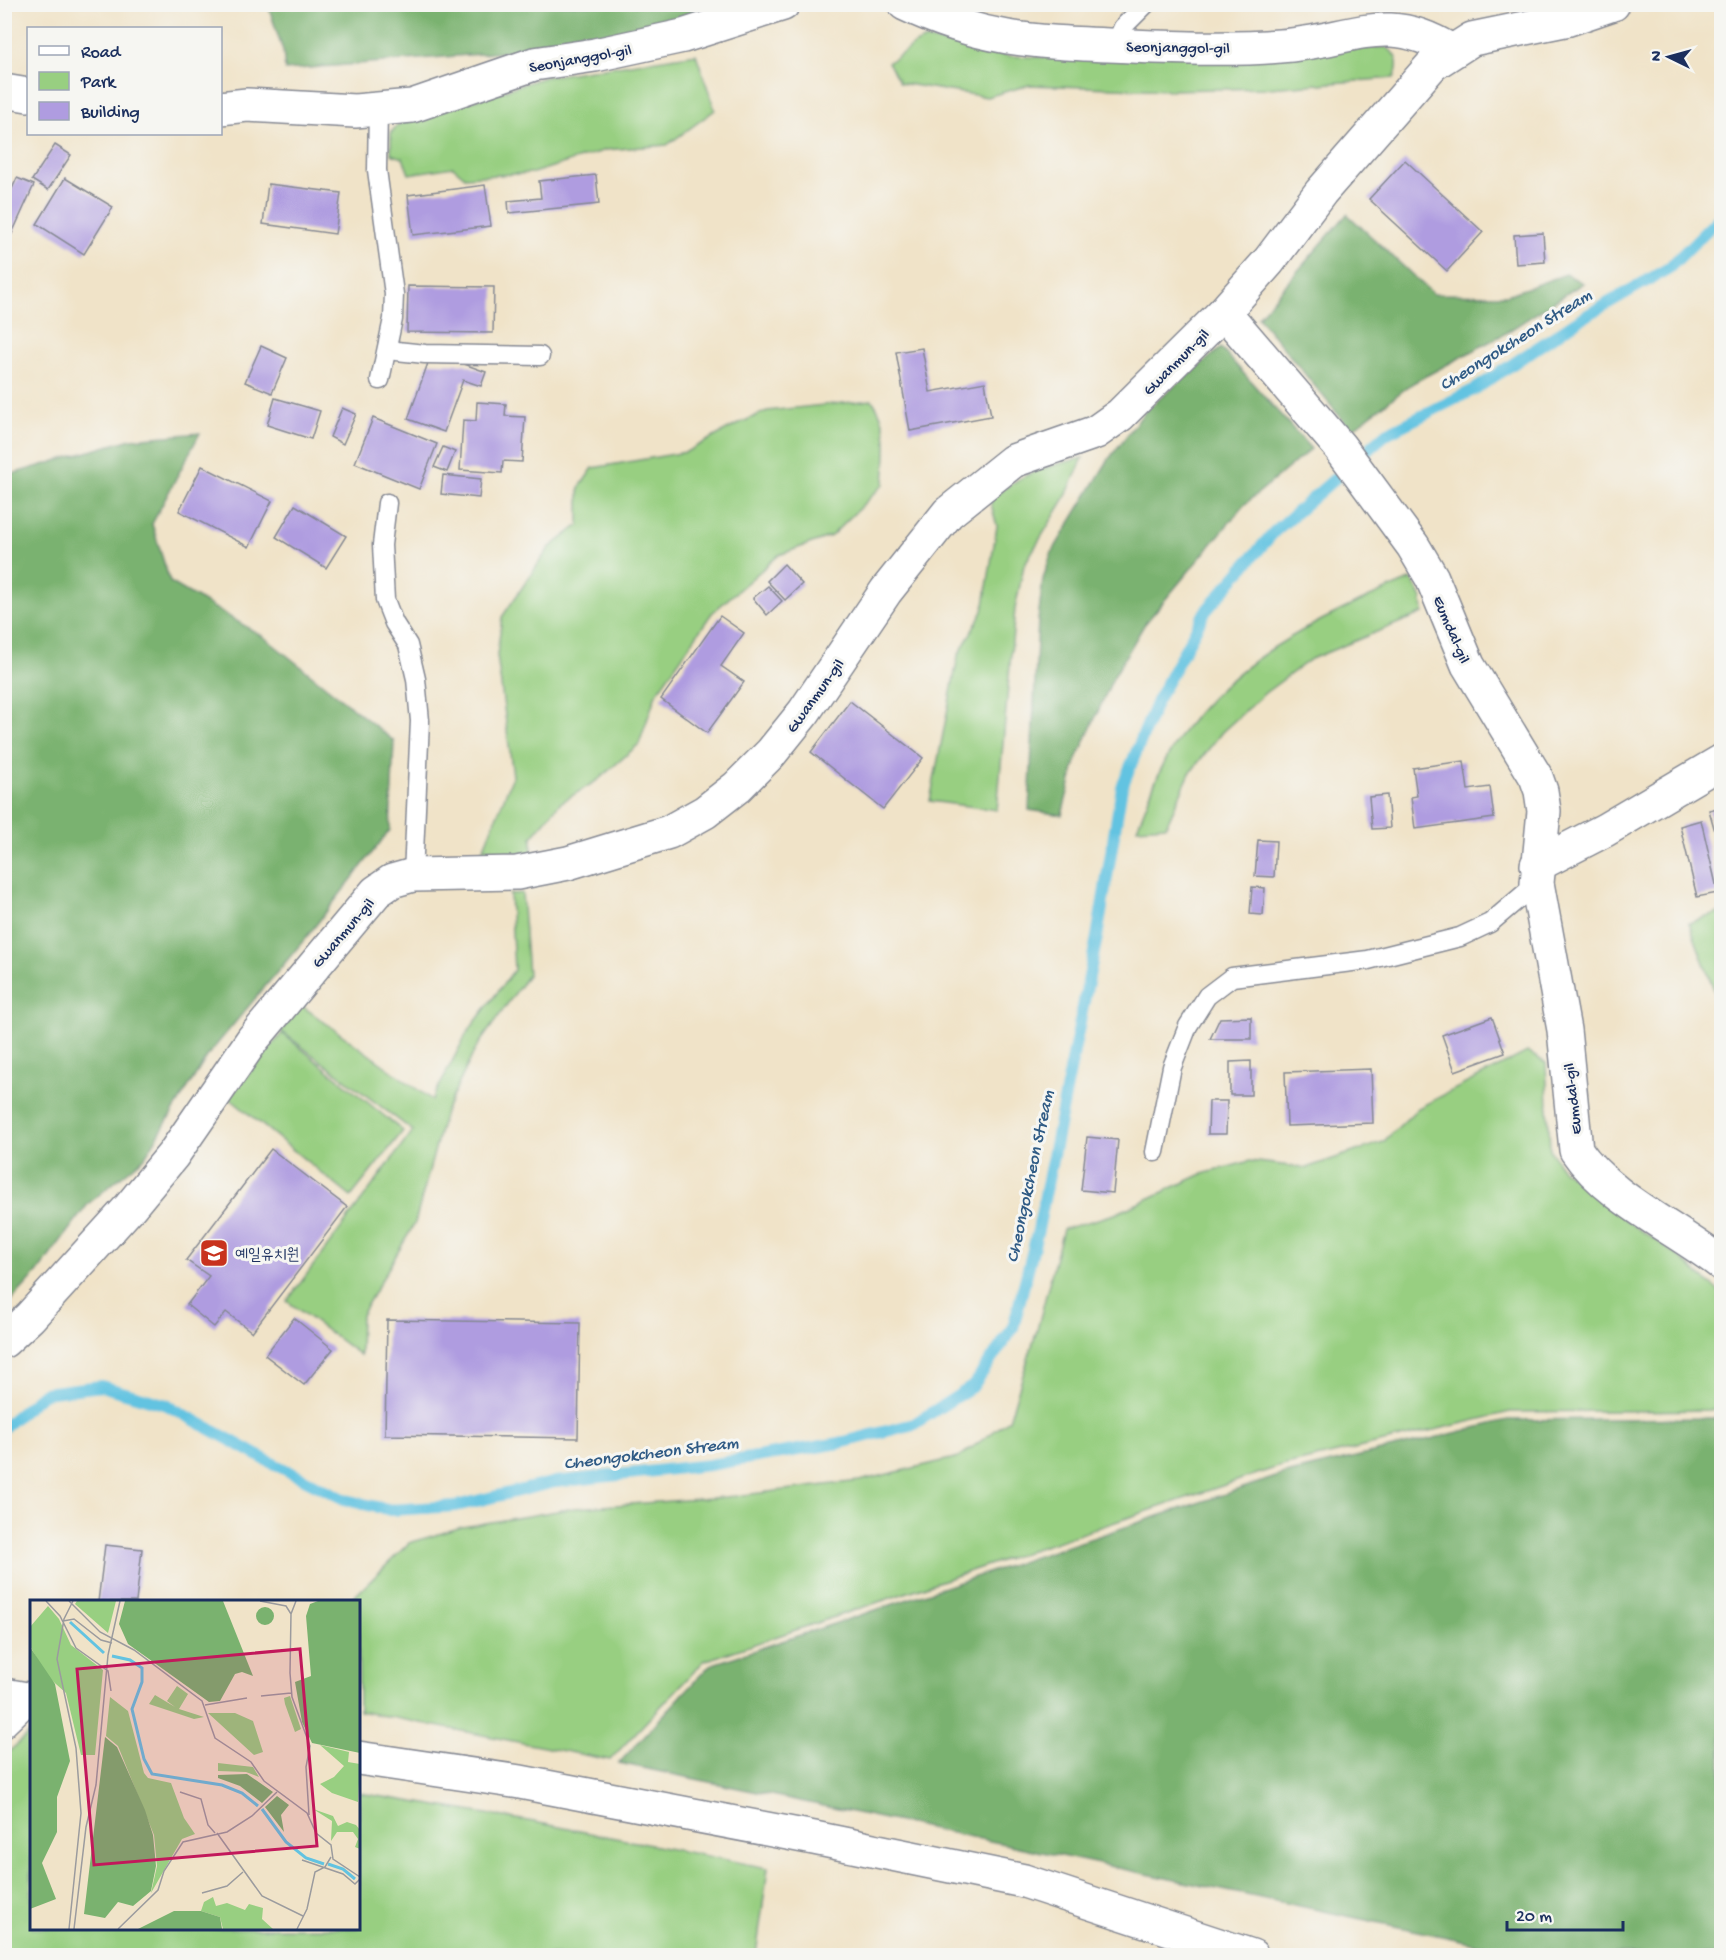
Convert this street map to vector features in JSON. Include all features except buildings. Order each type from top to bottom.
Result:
[{"type":"main road","name":"Seonjanggol-gil","points":[[222,108],[247,105],[378,110],[412,106],[534,64],[595,55],[683,36],[783,4]]},
{"type":"main road","name":"Seonjanggol-gil","points":[[905,4],[969,30],[1028,42],[1190,48],[1280,46],[1311,43],[1373,29],[1393,28],[1434,40],[1451,51]]},
{"type":"main road","name":"Gwanmun-gil","points":[[4,1341],[122,1216],[166,1164],[253,1039],[353,916],[376,892],[392,881],[413,875],[485,874],[544,869],[641,842],[669,832],[705,812],[737,787],[804,712],[886,591],[948,513],[1013,461],[1096,432],[1120,415],[1224,312],[1269,261],[1321,192],[1433,64],[1472,39],[1569,19],[1613,4]]},
{"type":"main road","points":[[4,91],[27,95]]},
{"type":"main road","name":"Eumdal-gil","points":[[1224,312],[1340,447],[1379,498],[1432,578],[1468,665],[1536,777],[1544,811],[1537,874],[1564,1030],[1576,1150],[1587,1166],[1601,1179],[1722,1264]]},
{"type":"main road","points":[[1537,874],[1605,830],[1722,761]]},
{"type":"main road","points":[[4,1695],[30,1701]]},
{"type":"main road","points":[[360,1758],[544,1787],[814,1838],[1024,1881],[1252,1956]]},
{"type":"lane","points":[[1115,45],[1123,27],[1146,4]]},
{"type":"lane","points":[[378,110],[377,170],[394,294],[387,350],[380,380]]},
{"type":"lane","points":[[387,350],[425,354],[540,356]]},
{"type":"lane","points":[[387,503],[382,545],[385,600],[394,622],[408,645],[416,679],[420,721],[413,875]]},
{"type":"lane","points":[[1155,1152],[1172,1067],[1188,1026],[1207,996],[1232,977],[1368,960],[1460,937],[1490,923],[1537,874]]},
{"type":"lane","points":[[4,1729],[30,1703]]},
{"type":"green space","points":[[268,5],[736,5],[633,35],[530,50],[285,70],[283,51]]},
{"type":"green space","points":[[926,39],[1008,56],[1062,58],[1387,47],[1396,57],[1397,69],[1394,78],[1269,88],[1169,90],[1029,85],[987,97],[900,83],[888,62]]},
{"type":"green space","points":[[696,54],[715,110],[667,145],[606,150],[533,173],[465,177],[453,167],[409,174],[403,158],[391,154],[391,133],[397,125],[545,77]]},
{"type":"green space","points":[[1347,214],[1433,294],[1507,295],[1566,274],[1583,283],[1504,334],[1413,383],[1351,430],[1258,317]]},
{"type":"green space","points":[[1221,348],[1311,449],[1244,505],[1144,625],[1113,678],[1076,761],[1062,815],[1029,810],[1038,620],[1043,579],[1051,554],[1109,459],[1146,410]]},
{"type":"green space","points":[[872,400],[885,429],[884,484],[831,536],[779,555],[712,613],[656,694],[639,744],[598,780],[560,803],[532,837],[532,853],[482,852],[513,776],[497,655],[502,617],[549,548],[579,525],[579,488],[593,468],[686,452],[767,411]]},
{"type":"green space","points":[[200,433],[152,524],[170,582],[264,637],[394,741],[390,830],[309,934],[208,1055],[145,1157],[88,1204],[37,1273],[5,1307],[5,476],[131,439]]},
{"type":"green space","points":[[1083,458],[1065,498],[1024,565],[1015,609],[997,810],[930,801],[958,656],[983,611],[997,526],[990,500],[1012,483],[1033,472]]},
{"type":"green space","points":[[1412,579],[1422,599],[1423,613],[1311,659],[1265,693],[1222,732],[1190,773],[1166,826],[1137,828],[1155,782],[1189,723],[1243,669],[1274,647],[1307,628]]},
{"type":"green space","points":[[522,893],[528,975],[476,1048],[445,1112],[415,1223],[361,1315],[360,1355],[287,1301],[413,1131],[281,1031],[302,1006],[432,1100],[467,1033],[514,970],[510,894]]},
{"type":"green space","points":[[1721,912],[1721,996],[1717,998],[1689,923]]},
{"type":"green space","points":[[282,1033],[403,1131],[351,1197],[229,1098]]},
{"type":"green space","points":[[1527,1052],[1546,1063],[1550,1150],[1562,1169],[1627,1221],[1674,1253],[1721,1293],[1721,1410],[1510,1412],[1278,1467],[704,1661],[610,1760],[360,1711],[360,1600],[351,1600],[409,1543],[462,1527],[575,1508],[726,1497],[859,1481],[959,1457],[1009,1420],[1037,1330],[1063,1229],[1115,1214],[1202,1174],[1250,1161],[1306,1168],[1383,1142],[1418,1108]]},
{"type":"green space","points":[[1721,1418],[1721,1955],[1532,1955],[619,1763],[710,1665],[1282,1475],[1508,1420]]},
{"type":"green space","points":[[30,1733],[30,1930],[360,1930],[360,1793],[534,1822],[768,1868],[756,1955],[5,1955],[5,1755]]},
{"type":"waterway","name":"Cheongokcheon Stream","points":[[4,1427],[44,1393],[101,1386],[167,1405],[266,1460],[346,1500],[390,1510],[456,1506],[555,1482],[709,1465],[840,1443],[914,1424],[973,1386],[1013,1328],[1038,1230],[1097,937],[1122,787],[1157,701],[1205,612],[1274,532],[1386,434],[1477,388],[1577,321],[1669,268],[1722,215]]},
{"type":"place","name":"예일유치원","points":[[214,1253]]}]
